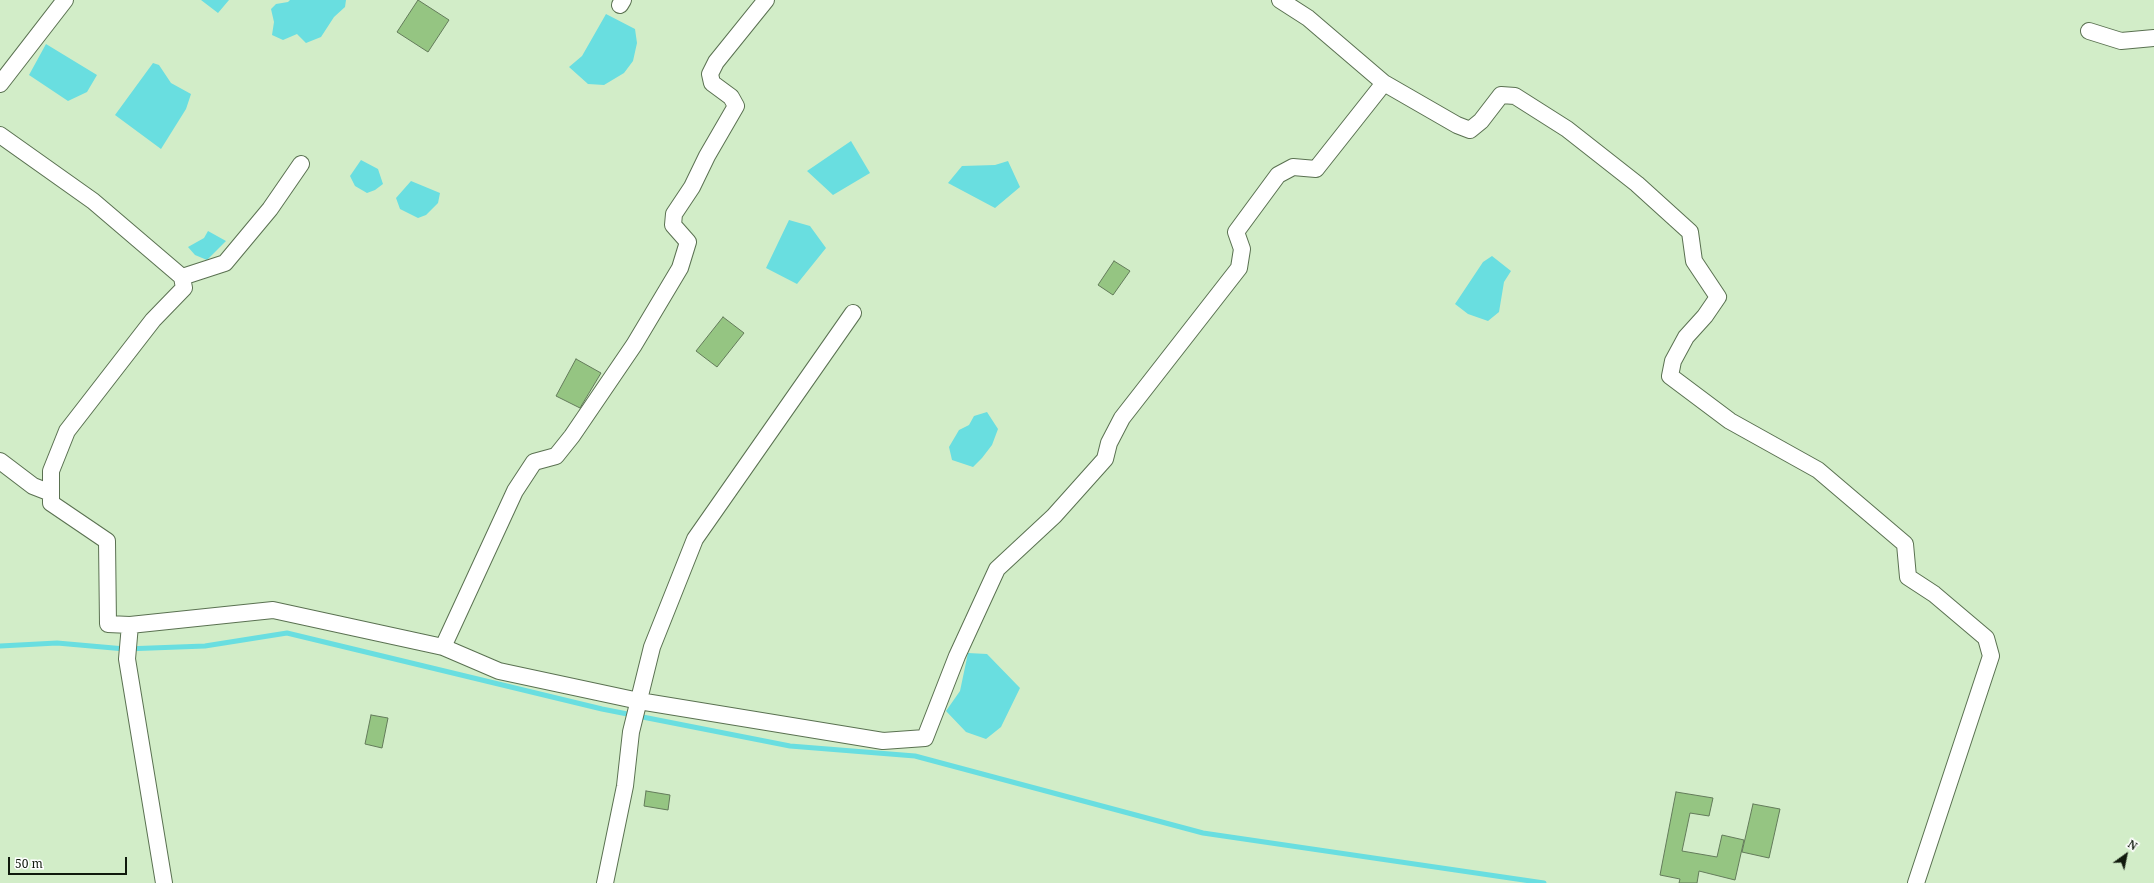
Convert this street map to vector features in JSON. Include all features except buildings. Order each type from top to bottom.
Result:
[{"type":"street","points":[[0,84],[65,0]]},
{"type":"street","points":[[443,646],[515,491],[534,462],[556,456],[572,436],[634,345],[680,268],[688,242],[673,225],[674,214],[692,187],[707,156],[736,106],[731,97],[712,83],[710,74],[716,62],[766,0]]},
{"type":"street","points":[[1280,0],[1308,18],[1384,83],[1457,125],[1470,130],[1481,121],[1501,95],[1515,96],[1567,129],[1637,184],[1690,232],[1694,261],[1718,297],[1705,316],[1686,336],[1674,361],[1670,376],[1730,421],[1818,470],[1904,544],[1908,577],[1934,594],[1986,638],[1991,656],[1916,883]]},
{"type":"street","points":[[2089,31],[2121,41],[2154,38]]},
{"type":"street","points":[[0,135],[93,201],[182,277],[184,288],[153,320],[67,431],[51,471],[51,503],[107,541],[108,624],[130,625],[273,610],[443,646],[499,671],[637,710],[883,741],[925,738],[957,656],[997,569],[1054,516],[1105,459],[1109,443],[1122,418],[1239,268],[1242,249],[1236,232],[1278,175],[1293,167],[1316,169],[1384,83]]},
{"type":"street","points":[[182,277],[224,263],[270,209],[301,164]]},
{"type":"street","points":[[606,883],[625,786],[637,710],[652,647],[695,538],[853,313]]},
{"type":"street","points":[[0,461],[33,486],[51,493]]},
{"type":"street","points":[[130,625],[127,659],[164,883]]},
{"type":"water","points":[[201,0],[229,0],[218,13]]},
{"type":"water","points":[[290,0],[346,0],[345,7],[334,17],[321,37],[306,43],[297,34],[283,40],[272,35],[274,22],[271,9],[276,4],[288,2]]},
{"type":"water","points":[[606,14],[635,29],[637,43],[633,61],[624,73],[604,85],[588,84],[569,67],[582,56]]},
{"type":"water","points":[[46,44],[97,75],[87,92],[68,101],[29,75]]},
{"type":"water","points":[[153,63],[159,65],[171,83],[191,94],[186,109],[161,149],[115,115]]},
{"type":"water","points":[[851,141],[870,173],[833,195],[807,171]]},
{"type":"water","points":[[361,160],[378,169],[383,184],[375,190],[367,193],[355,186],[350,176]]},
{"type":"water","points":[[1008,161],[1020,187],[995,208],[948,183],[962,166],[995,165]]},
{"type":"water","points":[[411,181],[440,193],[438,203],[426,215],[418,218],[400,209],[396,198]]},
{"type":"water","points":[[789,220],[810,226],[826,248],[797,284],[766,268]]},
{"type":"water","points":[[208,231],[226,241],[207,260],[195,255],[188,247],[204,238]]},
{"type":"water","points":[[1492,256],[1511,271],[1504,282],[1499,312],[1488,321],[1468,314],[1455,304],[1483,262]]},
{"type":"water","points":[[987,412],[998,429],[992,445],[973,467],[952,460],[949,447],[959,430],[969,425],[974,416]]},
{"type":"water","points":[[968,653],[987,654],[1020,688],[1001,727],[986,739],[966,732],[946,711],[960,691]]},
{"type":"waterway","points":[[0,646],[57,643],[125,649],[205,646],[287,633],[602,709],[790,746],[915,756],[1203,833],[1544,883]]}]
